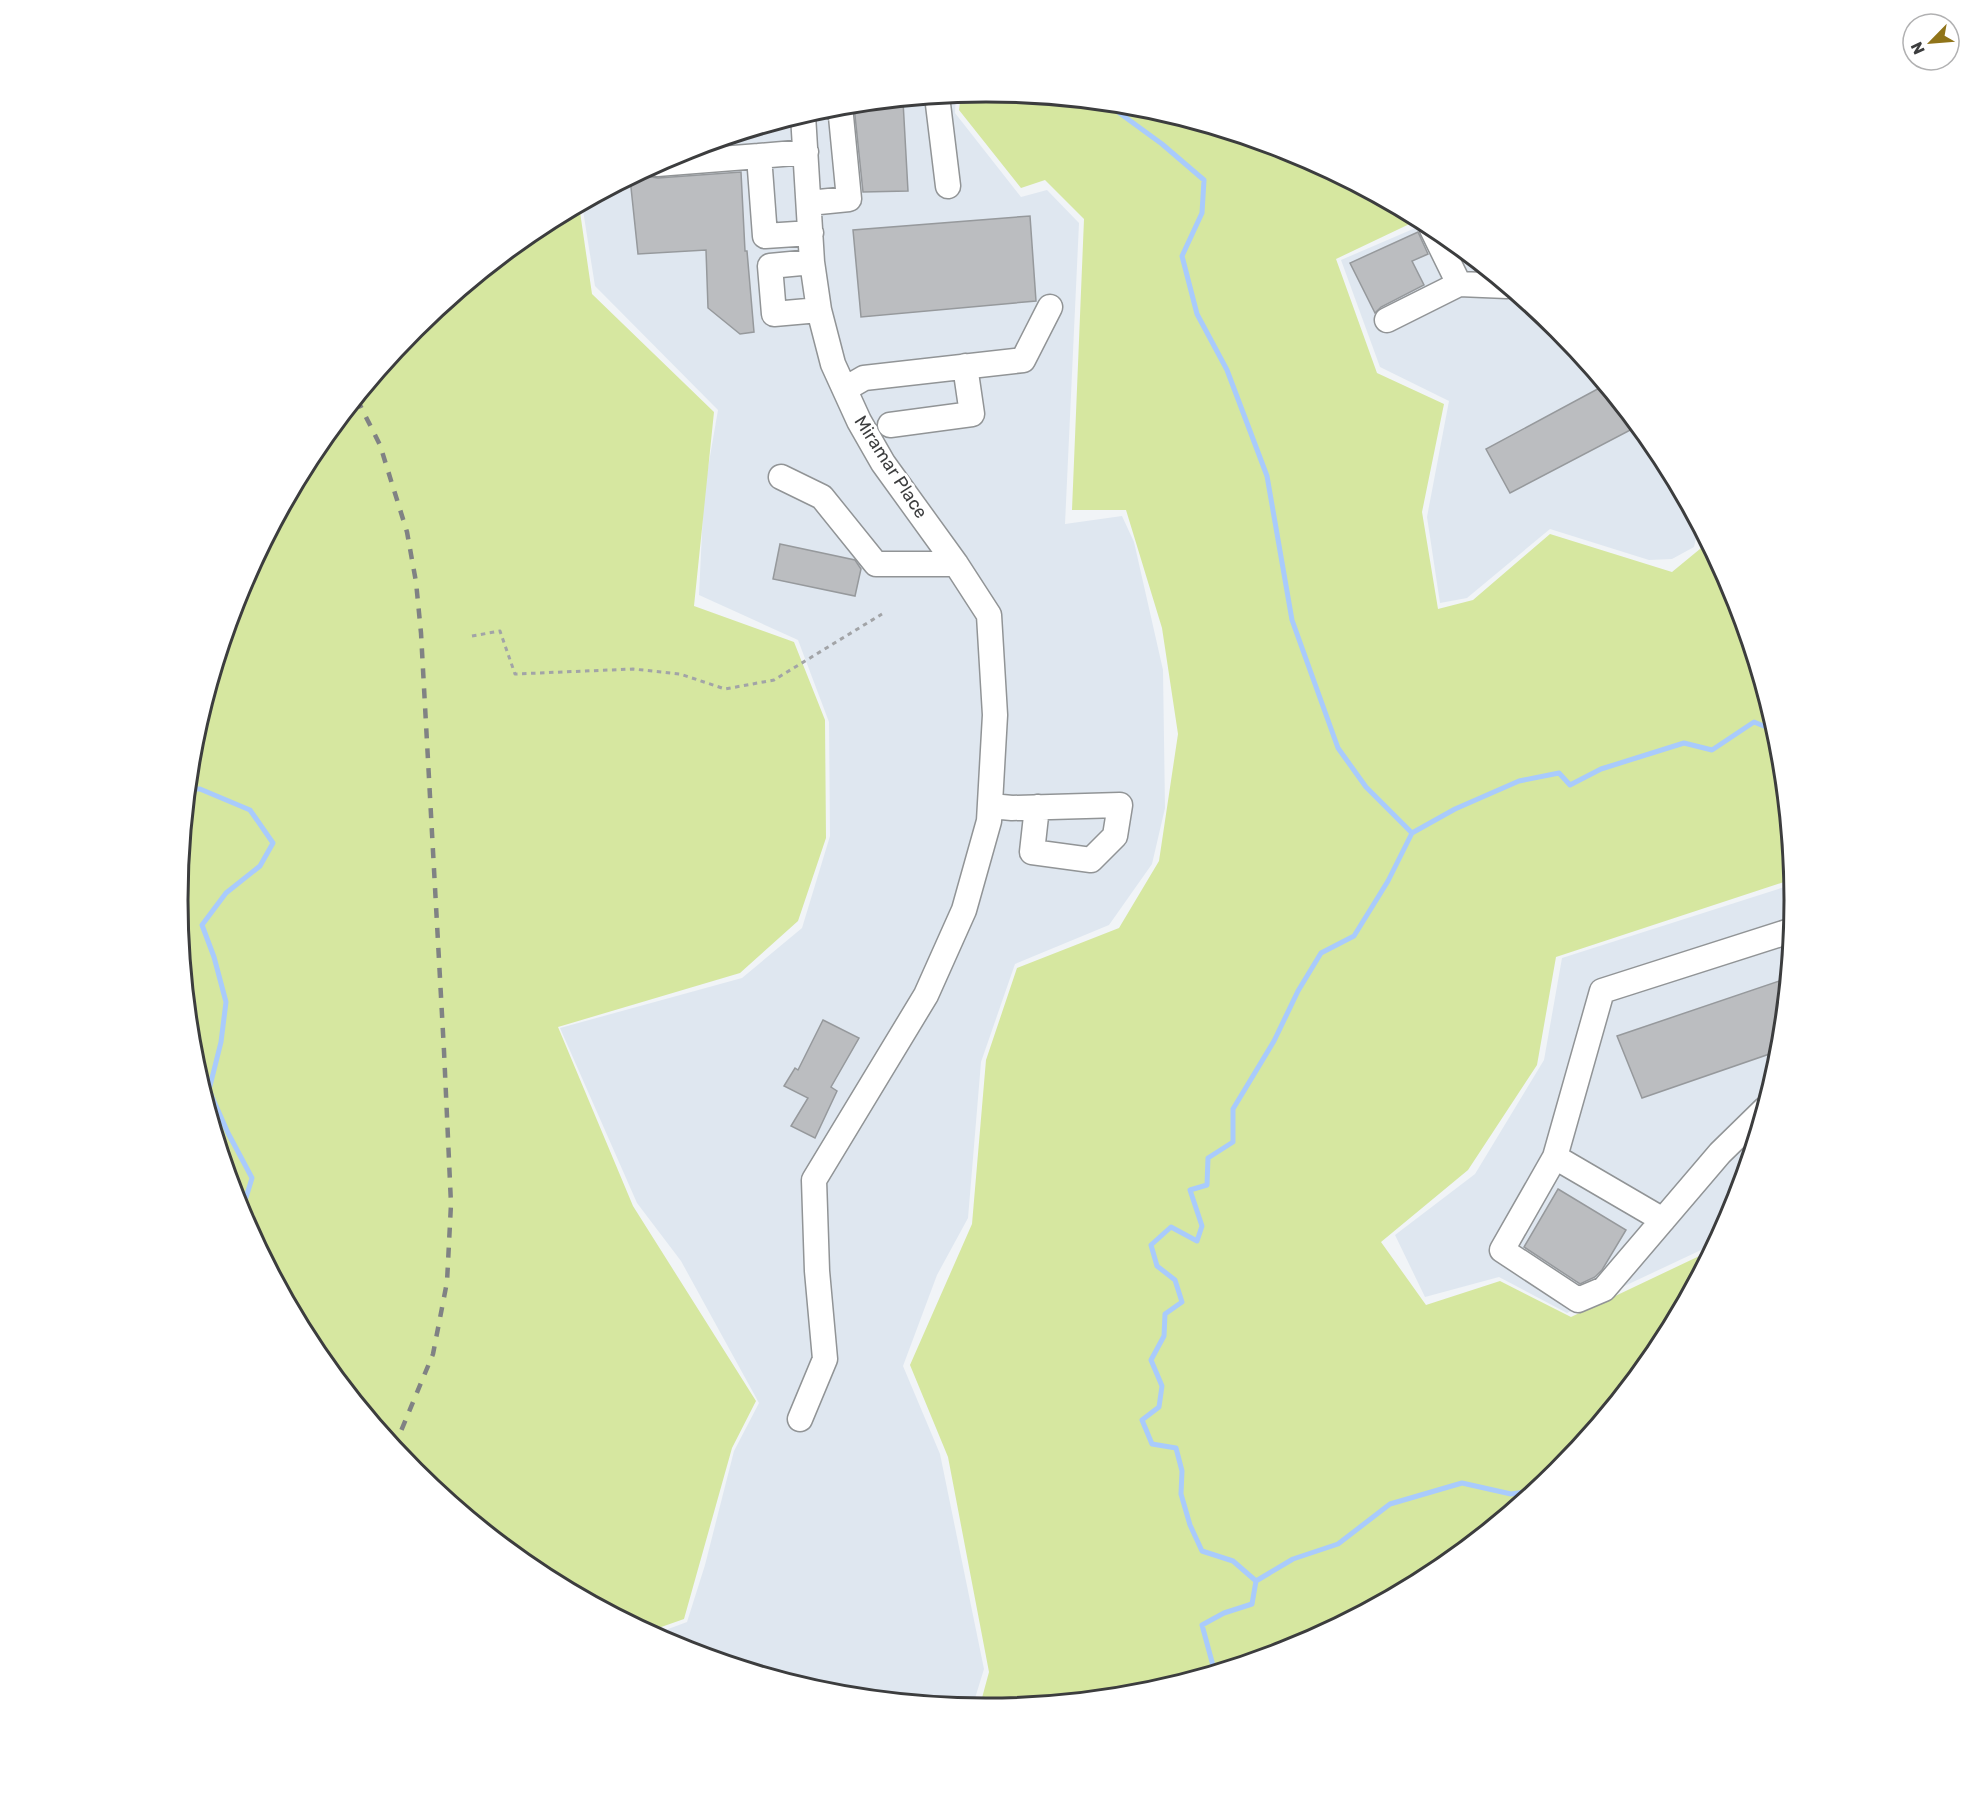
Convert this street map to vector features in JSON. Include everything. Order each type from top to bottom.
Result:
[{"type":"street","points":[[938,104],[948,186]]},
{"type":"street","points":[[809,203],[849,199],[841,115]]},
{"type":"street","name":"Miramar Place","points":[[800,1419],[825,1359],[817,1271],[814,1180],[926,995],[964,910],[989,821],[995,715],[989,615],[956,564],[883,463],[859,421],[833,364],[819,310],[812,262],[804,123]]},
{"type":"street","points":[[684,162],[806,152]]},
{"type":"street","points":[[759,156],[765,236],[811,233]]},
{"type":"street","points":[[1439,243],[1459,284]]},
{"type":"street","points":[[812,262],[770,266],[774,314],[819,310]]},
{"type":"street","points":[[1387,320],[1459,284],[1495,286]]},
{"type":"street","points":[[845,389],[864,378],[1023,360],[1050,307]]},
{"type":"street","points":[[890,425],[972,414],[965,366]]},
{"type":"street","points":[[781,477],[822,496],[876,564],[956,564]]},
{"type":"street","points":[[991,806],[1036,807]]},
{"type":"street","points":[[1754,1120],[1720,1153],[1604,1289],[1578,1300],[1502,1250],[1555,1157],[1602,991],[1784,933]]},
{"type":"street","points":[[1555,1157],[1663,1220]]},
{"type":"path","points":[[472,636],[500,631],[515,674],[633,669],[680,674],[725,689],[774,680],[882,614]]},
{"type":"shaded area","points":[[956,103],[955,113],[1021,197],[1047,190],[1079,223],[1065,524],[1122,516],[1134,542],[1163,670],[1165,808],[1152,864],[1109,925],[1015,964],[981,1062],[968,1218],[937,1275],[903,1366],[940,1454],[984,1669],[975,1699],[882,1692],[831,1684],[730,1657],[664,1631],[687,1622],[705,1565],[734,1451],[759,1403],[681,1261],[637,1203],[560,1028],[742,978],[802,928],[830,836],[829,722],[798,640],[699,595],[704,491],[718,410],[595,286],[583,211],[587,209],[633,184],[730,144],[831,117],[882,109]]},
{"type":"shaded area","points":[[1416,228],[1473,267],[1551,336],[1620,414],[1678,501],[1697,535],[1694,547],[1672,559],[1649,560],[1550,529],[1467,598],[1440,603],[1427,517],[1449,401],[1380,367],[1341,260]]},
{"type":"shaded area","points":[[1785,887],[1783,953],[1770,1056],[1743,1157],[1724,1206],[1706,1248],[1567,1313],[1499,1277],[1425,1297],[1395,1235],[1475,1174],[1544,1060],[1562,958]]},
{"type":"green space","points":[[960,103],[1039,104],[1142,117],[1193,129],[1243,144],[1340,184],[1410,224],[1336,259],[1377,373],[1444,404],[1422,512],[1438,609],[1473,600],[1550,534],[1672,572],[1703,547],[1743,644],[1758,694],[1770,745],[1778,796],[1784,882],[1556,957],[1537,1065],[1468,1170],[1381,1242],[1426,1305],[1500,1281],[1571,1317],[1703,1254],[1678,1300],[1620,1387],[1551,1465],[1473,1534],[1430,1564],[1340,1617],[1292,1638],[1243,1657],[1142,1684],[1039,1697],[986,1699],[982,1699],[989,1672],[948,1457],[910,1365],[972,1224],[986,1060],[1017,968],[1119,928],[1159,861],[1178,734],[1162,628],[1126,510],[1072,510],[1084,219],[1045,180],[1021,188],[959,110]]},
{"type":"green space","points":[[580,213],[592,294],[714,412],[694,606],[794,642],[825,720],[826,838],[798,921],[740,973],[558,1027],[633,1206],[756,1401],[732,1448],[684,1619],[658,1628],[633,1617],[587,1592],[500,1534],[422,1465],[353,1387],[295,1300],[270,1254],[230,1157],[203,1056],[190,953],[188,900],[190,848],[203,745],[230,644],[270,547],[323,457],[353,414],[386,374],[460,300],[500,267]]},
{"type":"building","points":[[903,107],[908,191],[863,192],[855,113]]},
{"type":"building","points":[[741,172],[745,251],[747,251],[754,332],[740,334],[708,308],[706,250],[638,254],[631,185],[650,176],[658,178]]},
{"type":"building","points":[[1030,216],[1036,301],[861,317],[853,230]]},
{"type":"building","points":[[1418,232],[1428,254],[1412,261],[1424,285],[1381,307],[1375,313],[1350,263]]},
{"type":"building","points":[[1599,388],[1631,430],[1510,493],[1486,449]]},
{"type":"building","points":[[780,544],[855,560],[861,569],[855,596],[773,579]]},
{"type":"building","points":[[1780,981],[1770,1054],[1642,1098],[1617,1036]]},
{"type":"building","points":[[823,1020],[859,1038],[831,1087],[837,1091],[815,1138],[791,1126],[808,1098],[784,1086],[795,1068],[798,1070]]},
{"type":"building","points":[[1558,1189],[1626,1230],[1602,1270],[1595,1277],[1580,1284],[1524,1247]]},
{"type":"waterway","points":[[1120,114],[1162,144],[1204,180],[1202,213],[1182,256],[1197,314],[1227,370],[1267,476],[1292,620],[1338,748],[1366,787],[1412,833]]},
{"type":"waterway","points":[[1213,1666],[1202,1625],[1224,1613],[1252,1604],[1256,1581],[1233,1561],[1202,1551],[1190,1525],[1181,1494],[1182,1471],[1176,1448],[1152,1444],[1142,1420],[1159,1407],[1162,1386],[1151,1360],[1164,1336],[1165,1314],[1182,1302],[1175,1280],[1157,1266],[1151,1245],[1171,1227],[1197,1241],[1202,1226],[1190,1190],[1207,1185],[1208,1158],[1233,1142],[1233,1109],[1274,1041],[1298,991],[1321,953],[1354,936],[1388,881],[1412,833],[1455,809],[1519,781],[1559,773],[1570,785],[1601,769],[1684,743],[1712,750],[1754,722],[1766,727]]},
{"type":"waterway","points":[[196,789],[250,810],[273,843],[260,866],[226,893],[202,925],[214,957],[226,1002],[221,1042],[210,1086]]},
{"type":"waterway","points":[[213,1100],[252,1178],[246,1198]]},
{"type":"waterway","points":[[1256,1581],[1293,1559],[1338,1544],[1390,1504],[1462,1483],[1511,1494],[1522,1492]]},
{"type":"railway","points":[[360,405],[380,445],[407,532],[416,582],[421,633],[451,1204],[447,1282],[433,1354],[398,1439]]}]
